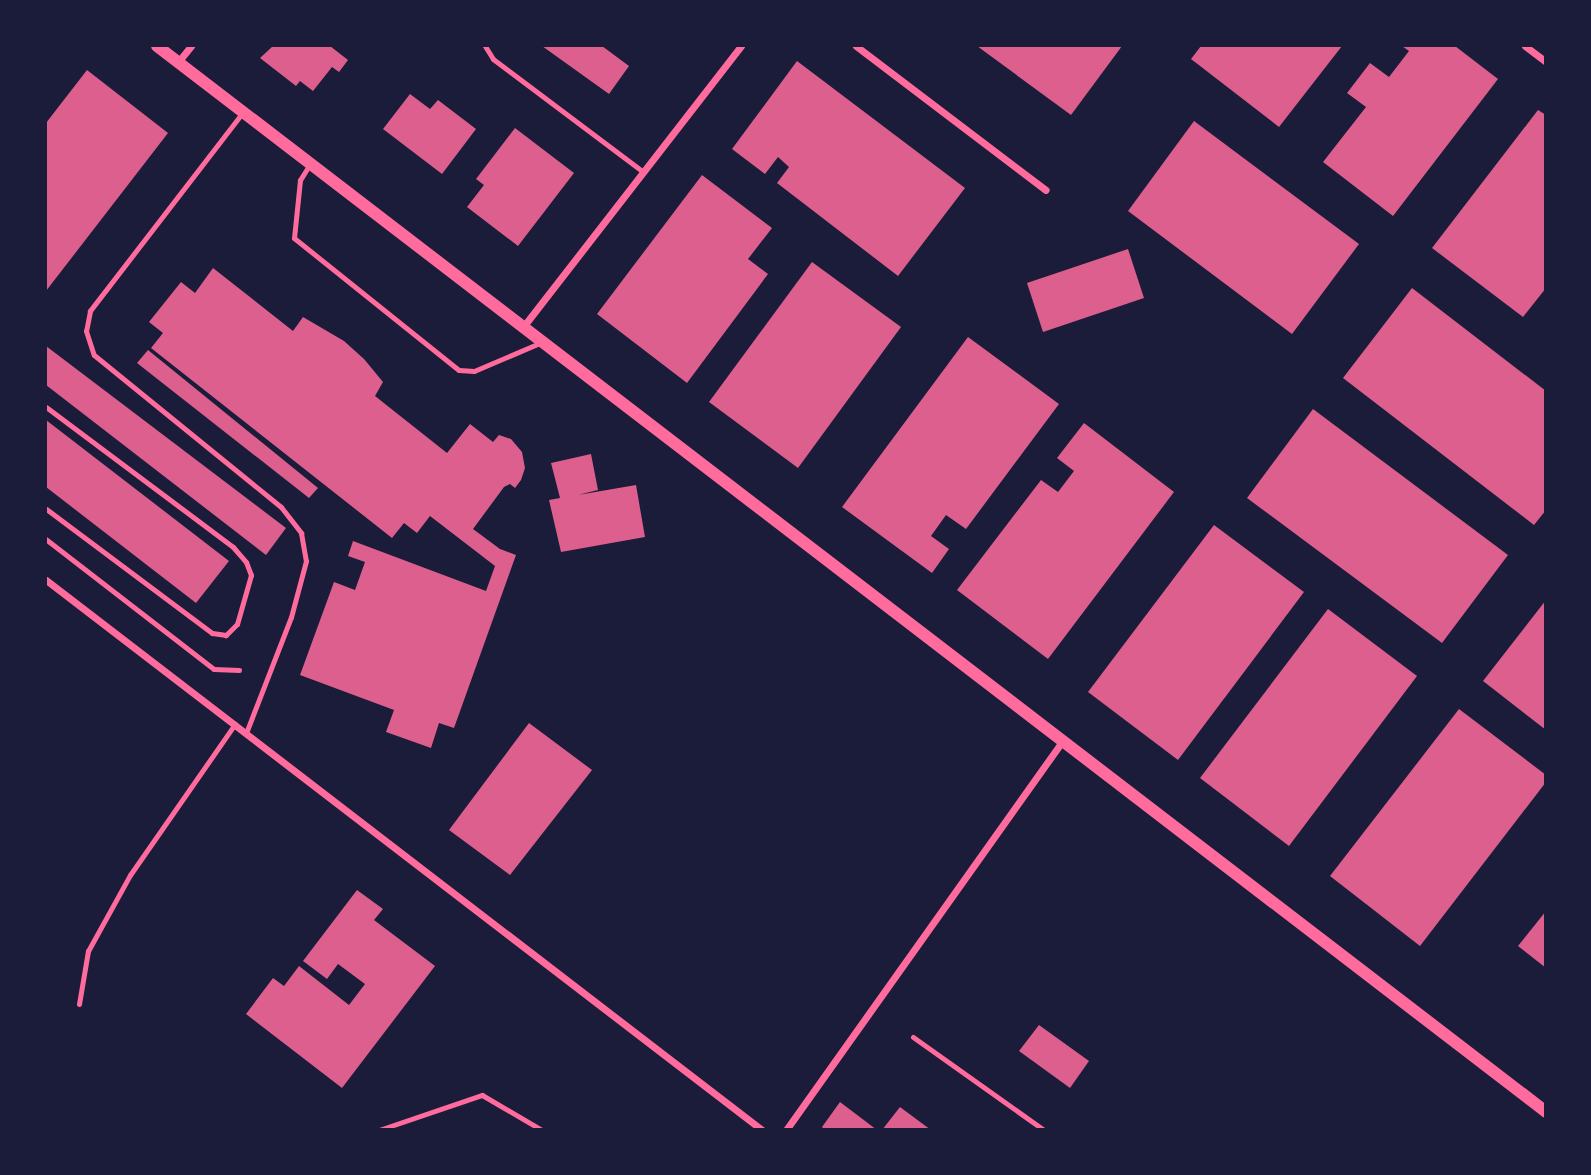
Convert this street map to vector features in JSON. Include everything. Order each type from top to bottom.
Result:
[{"type":"street","points":[[157,46],[1545,1112]]},
{"type":"street","points":[[178,62],[191,46]]},
{"type":"street","points":[[523,327],[741,46]]},
{"type":"street","points":[[856,46],[1046,190]]},
{"type":"street","points":[[1525,46],[1545,62]]},
{"type":"street","points":[[46,580],[762,1129]]},
{"type":"street","points":[[786,1129],[1062,741]]},
{"type":"lane","points":[[485,46],[493,59],[642,171]]},
{"type":"lane","points":[[243,112],[90,311],[86,331],[94,355],[281,507],[302,533],[306,561],[303,572],[290,617],[246,733]]},
{"type":"lane","points":[[310,164],[300,180],[294,238],[459,370],[474,371],[542,342]]},
{"type":"lane","points":[[46,407],[233,547],[246,562],[251,575],[237,624],[226,635],[212,633],[46,509]]},
{"type":"lane","points":[[79,1004],[88,951],[130,875],[235,724]]},
{"type":"lane","points":[[913,1037],[1044,1129]]},
{"type":"lane","points":[[379,1129],[482,1095],[542,1129]]},
{"type":"path","points":[[46,538],[214,668],[239,670]]},
{"type":"building","points":[[273,46],[330,46],[348,60],[339,72],[332,67],[313,91],[300,81],[296,86],[260,58]]},
{"type":"building","points":[[542,46],[602,46],[629,66],[609,94]]},
{"type":"building","points":[[977,46],[1122,46],[1071,115]]},
{"type":"building","points":[[1201,46],[1342,46],[1279,127],[1191,59]]},
{"type":"building","points":[[1402,46],[1455,46],[1498,79],[1393,216],[1323,162],[1366,107],[1347,93],[1370,63],[1389,77],[1409,51]]},
{"type":"building","points":[[797,61],[965,188],[898,276],[777,183],[789,167],[778,157],[765,174],[732,149]]},
{"type":"building","points":[[87,70],[168,133],[46,291],[46,123]]},
{"type":"building","points":[[410,94],[430,109],[438,100],[476,129],[442,174],[383,129]]},
{"type":"building","points":[[1538,110],[1546,115],[1546,288],[1523,317],[1432,248]]},
{"type":"building","points":[[1194,121],[1359,244],[1292,334],[1128,211]]},
{"type":"building","points":[[515,128],[574,173],[518,246],[467,207],[484,185],[476,179]]},
{"type":"building","points":[[702,175],[772,228],[748,259],[768,274],[687,383],[597,314]]},
{"type":"building","points":[[1128,249],[1144,298],[1043,332],[1027,283]]},
{"type":"building","points":[[812,262],[901,327],[798,468],[709,402]]},
{"type":"building","points":[[213,268],[293,331],[303,317],[344,341],[383,382],[375,396],[447,453],[470,424],[493,442],[499,435],[511,439],[522,452],[525,468],[521,480],[515,488],[510,484],[504,487],[473,529],[500,549],[516,555],[454,728],[439,723],[431,748],[386,732],[394,710],[300,675],[334,582],[355,590],[365,562],[348,556],[353,541],[486,591],[495,566],[430,516],[417,533],[404,523],[392,538],[151,348],[163,333],[149,322],[181,282],[195,293]]},
{"type":"building","points":[[1412,288],[1546,391],[1546,510],[1534,525],[1343,378]]},
{"type":"building","points":[[968,337],[1059,404],[966,529],[946,515],[931,536],[949,549],[932,573],[842,507]]},
{"type":"building","points":[[46,346],[286,528],[266,555],[46,385]]},
{"type":"building","points":[[148,350],[318,488],[309,498],[137,363]]},
{"type":"building","points":[[1313,409],[1508,555],[1442,643],[1247,498]]},
{"type":"building","points":[[46,420],[229,561],[196,603],[46,487]]},
{"type":"building","points":[[1084,423],[1174,492],[1048,659],[957,590],[1041,480],[1058,492],[1074,471],[1057,458]]},
{"type":"building","points":[[591,454],[598,490],[578,495],[636,485],[645,537],[561,552],[549,500],[560,498],[551,463]]},
{"type":"building","points":[[1214,525],[1304,592],[1178,760],[1088,692]]},
{"type":"building","points":[[1546,600],[1546,730],[1483,681]]},
{"type":"building","points":[[1328,609],[1417,676],[1289,846],[1200,778]]},
{"type":"building","points":[[1459,709],[1546,775],[1546,782],[1420,946],[1330,876]]},
{"type":"building","points":[[529,723],[592,770],[510,875],[449,830]]},
{"type":"building","points":[[357,890],[383,909],[374,920],[435,966],[342,1088],[246,1014],[273,978],[284,986],[299,966],[349,1005],[365,984],[338,964],[327,979],[303,961]]},
{"type":"building","points":[[1546,911],[1546,968],[1518,946]]},
{"type":"building","points":[[1039,1025],[1089,1061],[1070,1088],[1019,1051]]},
{"type":"building","points":[[840,1102],[877,1130],[825,1130],[822,1127]]},
{"type":"building","points":[[900,1107],[931,1130],[882,1130]]}]
